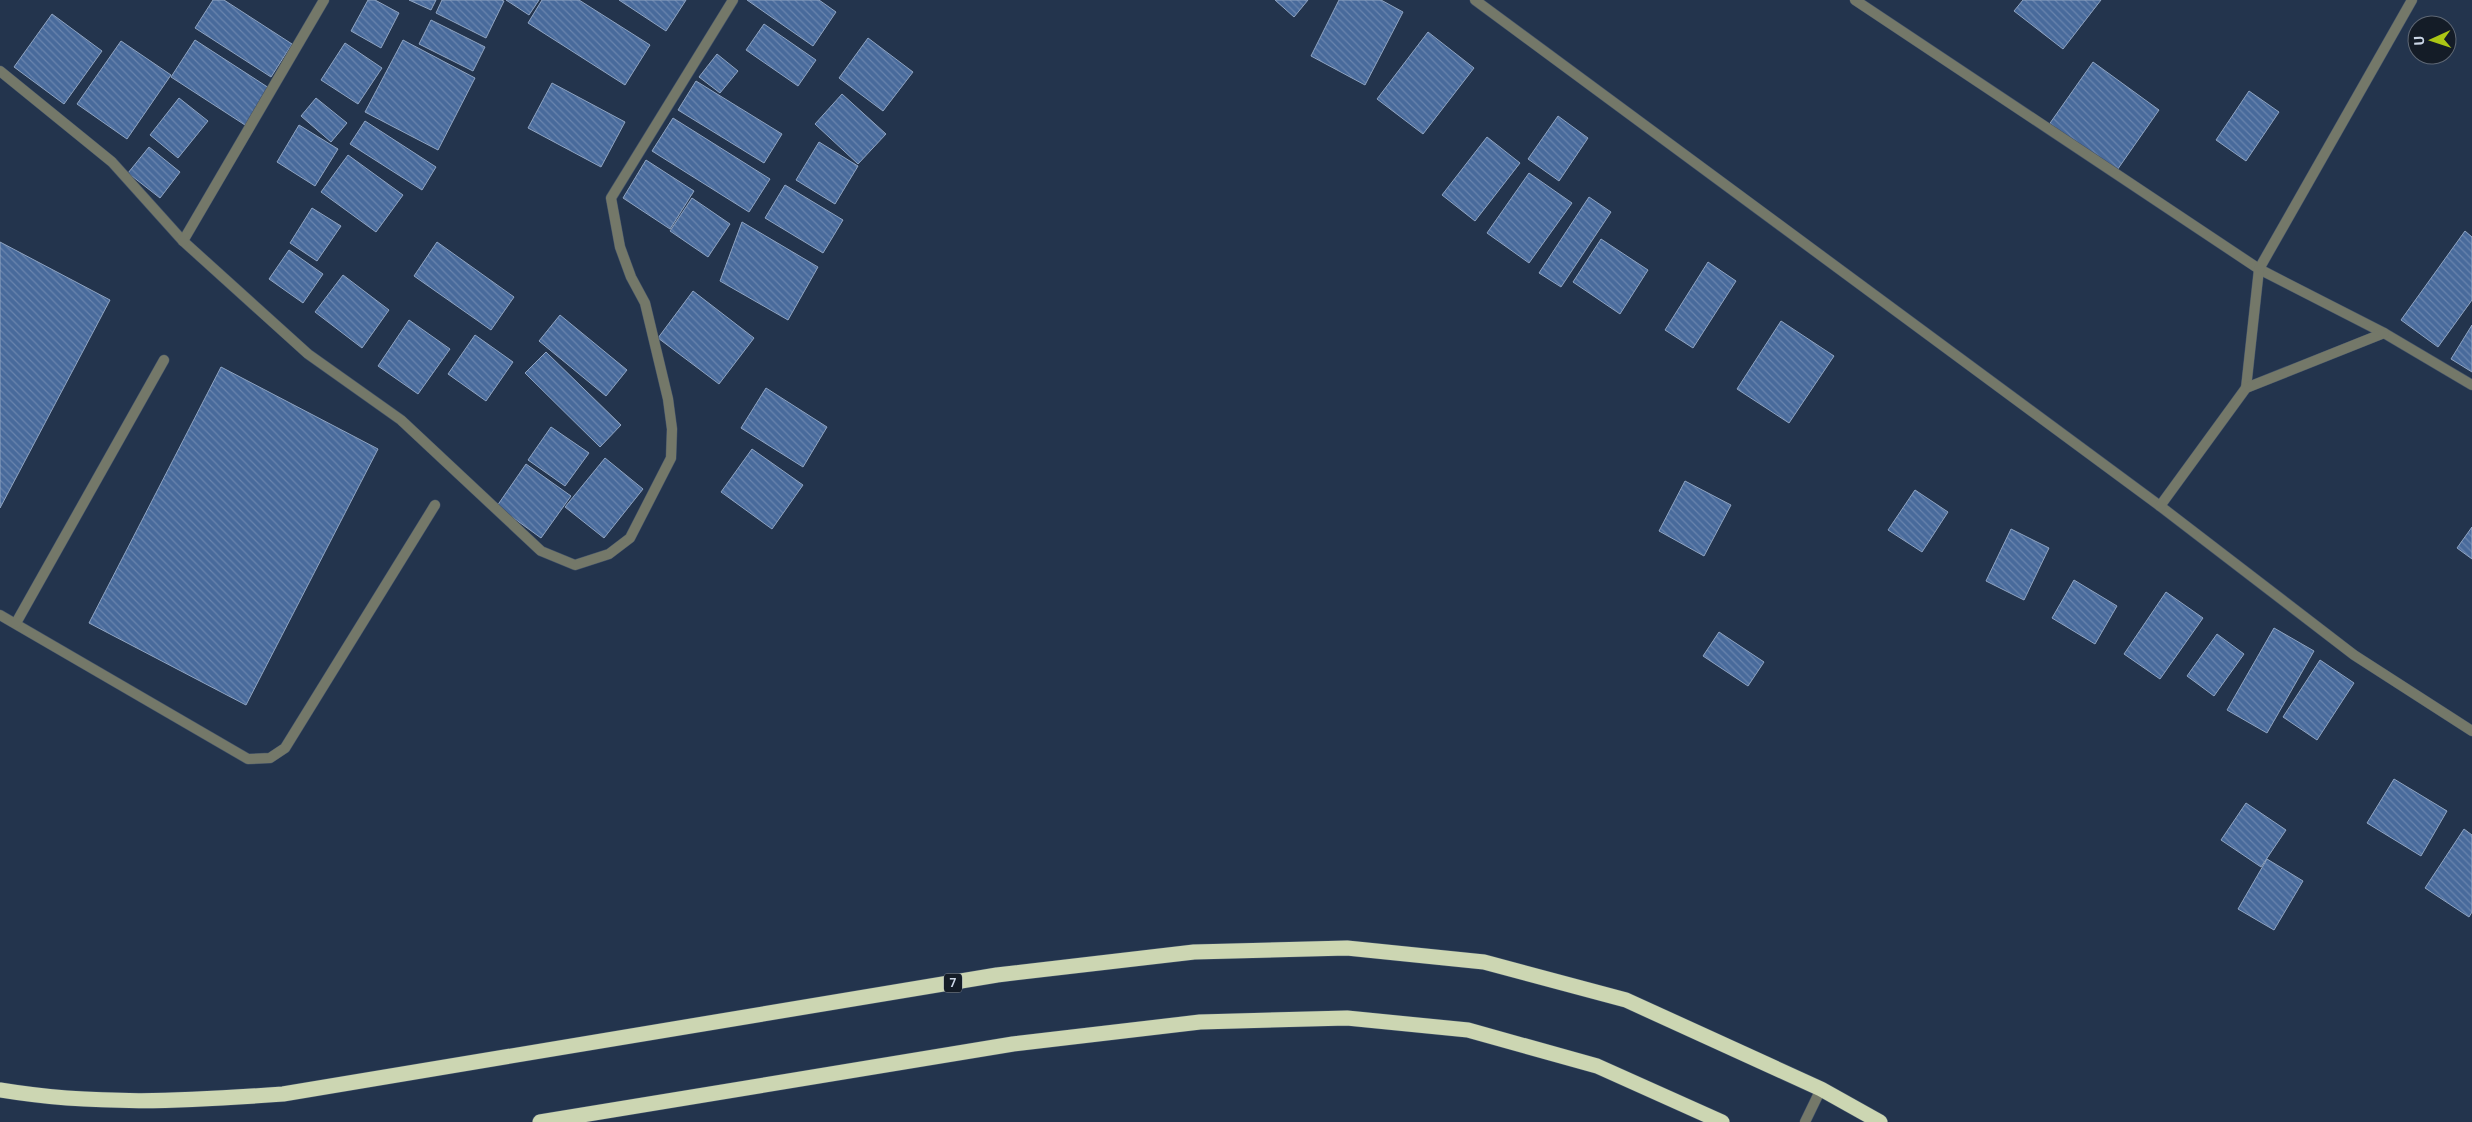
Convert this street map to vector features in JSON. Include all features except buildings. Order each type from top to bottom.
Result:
[{"type":"highway","name":"7","points":[[0,1090],[50,1098],[174,1102],[283,1094],[997,975],[1194,952],[1347,948],[1484,962],[1626,1000],[1820,1089],[1880,1122]]},
{"type":"highway","points":[[540,1122],[1013,1044],[1200,1022],[1347,1018],[1468,1030],[1597,1066],[1722,1122]]},
{"type":"street","points":[[183,241],[324,0]]},
{"type":"street","points":[[0,71],[112,162],[183,241],[308,354],[401,420],[541,551],[574,565],[609,554],[630,538],[671,458],[672,429],[668,399],[646,303],[631,277],[620,247],[611,198],[733,0]]},
{"type":"street","points":[[1475,0],[2160,506],[2354,655],[2472,731]]},
{"type":"street","points":[[1855,0],[2259,269],[2384,334],[2472,385]]},
{"type":"street","points":[[2160,506],[2246,388],[2259,269],[2412,0]]},
{"type":"street","points":[[2246,388],[2384,334]]},
{"type":"street","points":[[16,624],[164,360]]},
{"type":"street","points":[[0,614],[248,759],[270,758],[285,748],[435,505]]},
{"type":"street","points":[[1805,1122],[1820,1089]]}]
